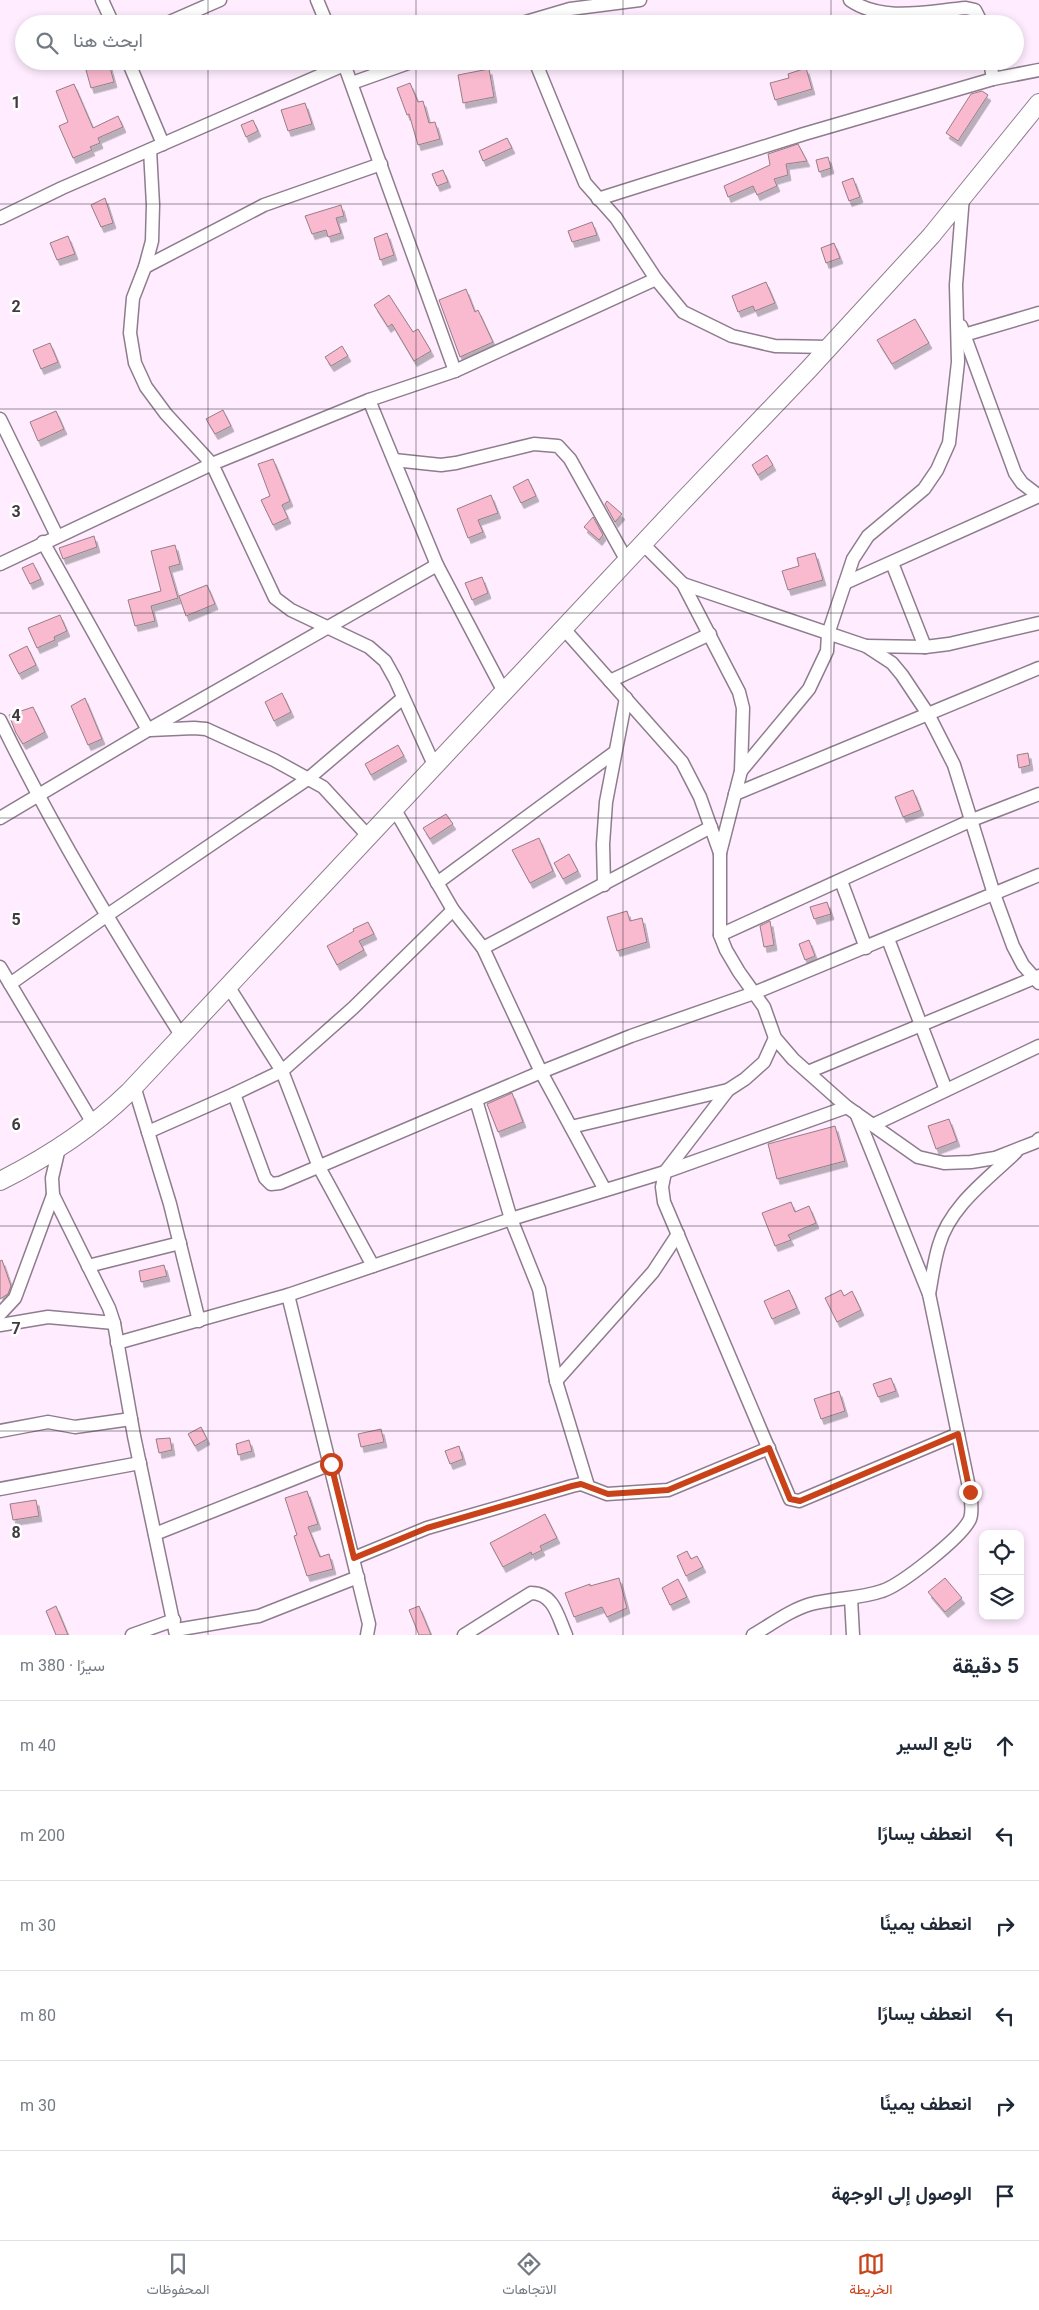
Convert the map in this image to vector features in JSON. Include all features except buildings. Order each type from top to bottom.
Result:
[{"type":"street","points":[[102,0],[109,15]]},
{"type":"street","points":[[186,15],[220,0]]},
{"type":"street","points":[[317,0],[323,15]]},
{"type":"street","points":[[543,15],[569,5],[640,0]]},
{"type":"street","points":[[850,0],[862,8],[886,14],[966,8],[975,10],[978,15]]},
{"type":"street","points":[[132,70],[163,144]]},
{"type":"street","points":[[0,218],[62,188],[328,70]]},
{"type":"street","points":[[347,70],[455,371]]},
{"type":"street","points":[[352,83],[389,70]]},
{"type":"street","points":[[539,70],[585,183],[616,218],[656,279],[683,312],[732,336],[775,346],[829,347]]},
{"type":"street","points":[[992,70],[993,79]]},
{"type":"street","points":[[598,199],[804,134],[993,79],[1039,70]]},
{"type":"street","points":[[0,1181],[59,1148],[94,1125],[134,1086],[829,347],[931,236],[1039,103]]},
{"type":"street","points":[[150,150],[153,205],[152,241],[145,267],[133,298],[130,333],[136,363],[146,387],[156,401],[212,464],[274,598],[291,610],[370,647],[385,661],[396,679],[435,767]]},
{"type":"street","points":[[145,267],[264,205],[381,164]]},
{"type":"street","points":[[741,771],[808,689],[827,651],[828,634],[853,559],[868,536],[924,489],[937,470],[948,443],[956,392],[958,317],[956,285],[963,196]]},
{"type":"street","points":[[0,564],[212,464],[369,400],[455,371],[656,279]]},
{"type":"street","points":[[964,335],[1039,313]]},
{"type":"street","points":[[845,583],[1039,496],[1022,483],[1015,473],[958,317]]},
{"type":"street","points":[[369,400],[437,565],[504,692]]},
{"type":"street","points":[[0,418],[57,536]]},
{"type":"street","points":[[394,460],[441,465],[534,444],[558,446],[570,459],[627,561]]},
{"type":"street","points":[[44,542],[148,730]]},
{"type":"street","points":[[643,544],[683,584],[734,679],[743,708],[741,771],[720,853],[720,935],[726,950],[764,1007],[775,1038],[793,1059],[851,1110],[918,1157],[944,1163],[972,1162],[995,1158],[1038,1141]]},
{"type":"street","points":[[892,563],[925,647]]},
{"type":"street","points":[[0,818],[148,730],[437,565]]},
{"type":"street","points":[[683,584],[866,646],[925,647],[950,644],[1039,623]]},
{"type":"street","points":[[564,629],[682,762],[700,797],[720,853]]},
{"type":"street","points":[[610,681],[710,634]]},
{"type":"street","points":[[808,1072],[1037,979],[1023,965],[1013,946],[994,894],[954,765],[928,714],[902,675],[892,664],[866,646]]},
{"type":"street","points":[[735,794],[1039,668]]},
{"type":"street","points":[[10,984],[106,916],[309,778],[403,698]]},
{"type":"street","points":[[604,886],[604,816],[626,698]]},
{"type":"street","points":[[0,720],[37,796],[106,916],[181,1035]]},
{"type":"street","points":[[148,730],[194,728],[206,730],[309,778],[323,787],[369,837]]},
{"type":"street","points":[[437,883],[615,752]]},
{"type":"street","points":[[720,935],[972,820],[1039,794]]},
{"type":"street","points":[[394,810],[453,910],[483,948],[541,1072],[605,1190]]},
{"type":"street","points":[[483,948],[711,828]]},
{"type":"street","points":[[234,1094],[265,1178],[271,1184],[280,1183],[541,1072],[631,1036],[754,993],[1039,875]]},
{"type":"street","points":[[841,881],[866,948]]},
{"type":"street","points":[[148,1132],[282,1071],[353,1008],[453,910]]},
{"type":"street","points":[[888,939],[946,1090]]},
{"type":"street","points":[[0,967],[94,1125]]},
{"type":"street","points":[[228,986],[282,1071],[319,1168],[373,1266]]},
{"type":"street","points":[[775,1038],[764,1062],[745,1079],[728,1090],[665,1172],[662,1187],[664,1202],[790,1499],[800,1501],[958,1434]]},
{"type":"street","points":[[873,1125],[1039,1046]]},
{"type":"street","points":[[134,1086],[180,1243],[200,1322]]},
{"type":"street","points":[[571,1127],[728,1090]]},
{"type":"street","points":[[476,1100],[511,1219],[539,1289],[556,1381],[588,1486]]},
{"type":"street","points":[[117,1343],[200,1322],[288,1295],[511,1219],[665,1172],[851,1110]]},
{"type":"street","points":[[756,1634],[793,1611],[811,1604],[881,1592],[896,1586],[954,1539],[970,1519],[972,1507],[970,1492],[929,1294],[851,1110]]},
{"type":"street","points":[[59,1148],[52,1178],[53,1195],[114,1323],[131,1419],[175,1628]]},
{"type":"street","points":[[929,1294],[939,1244],[948,1223],[959,1207],[1019,1149]]},
{"type":"street","points":[[0,1314],[15,1298],[53,1195]]},
{"type":"street","points":[[556,1381],[648,1279],[678,1234]]},
{"type":"street","points":[[88,1266],[180,1243]]},
{"type":"street","points":[[288,1295],[354,1558],[369,1624],[367,1635]]},
{"type":"street","points":[[0,1325],[48,1317],[114,1323]]},
{"type":"street","points":[[0,1430],[48,1422],[74,1426],[131,1419]]},
{"type":"street","points":[[354,1558],[427,1528],[581,1484],[608,1494],[668,1490],[769,1448]]},
{"type":"street","points":[[0,1489],[140,1463]]},
{"type":"street","points":[[155,1534],[331,1464]]},
{"type":"street","points":[[132,1635],[259,1616],[358,1577]]},
{"type":"street","points":[[464,1635],[531,1593],[542,1593],[549,1598],[566,1635]]},
{"type":"street","points":[[852,1598],[853,1635]]},
{"type":"route","points":[[331,1464],[354,1558],[427,1528],[581,1484],[608,1494],[668,1490],[769,1448],[790,1499],[800,1501],[958,1434],[970,1492]]}]
